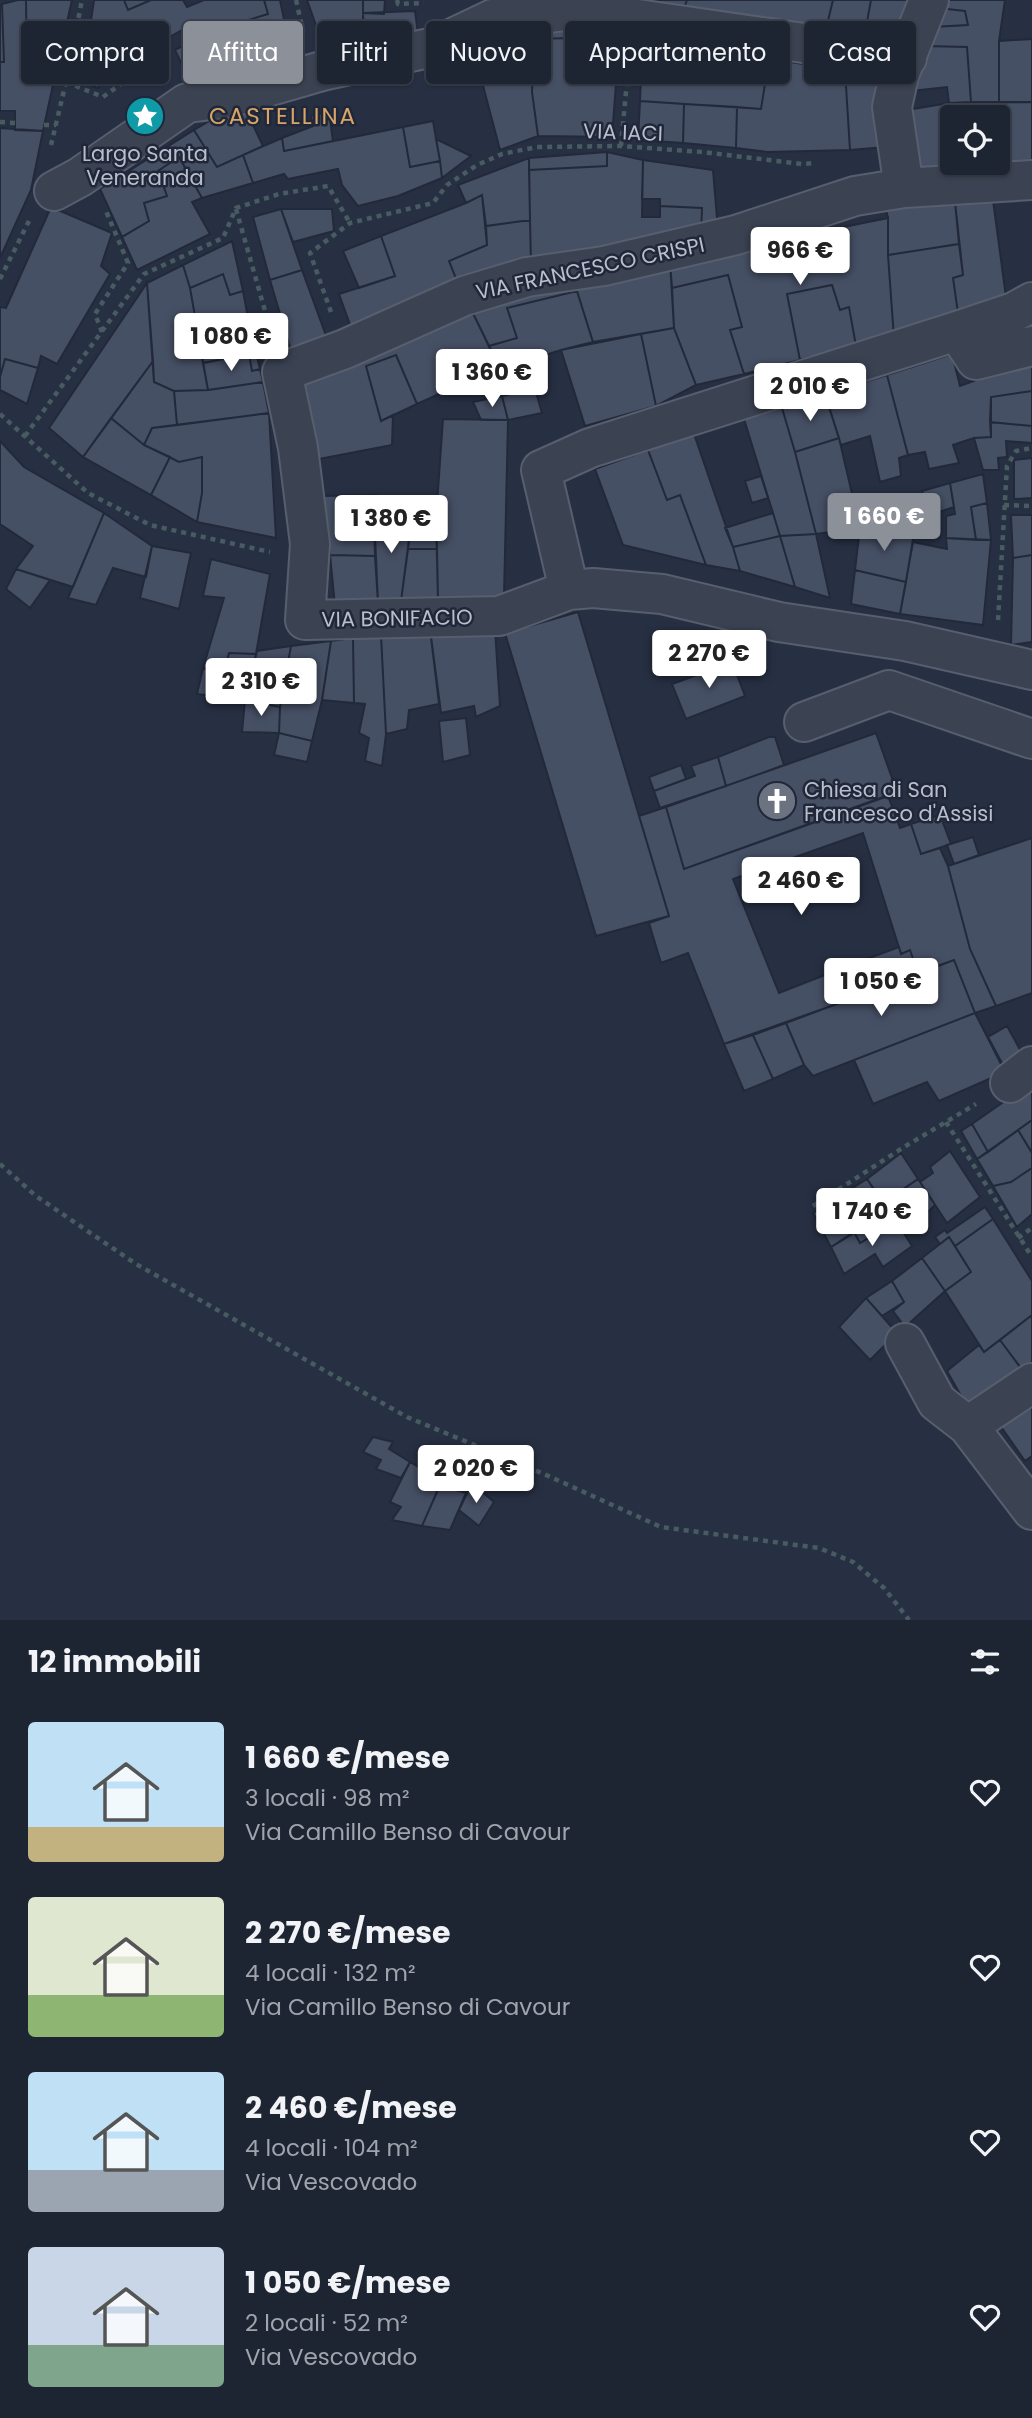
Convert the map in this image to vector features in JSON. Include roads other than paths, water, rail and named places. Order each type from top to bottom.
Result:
[{"type":"street","points":[[916,34],[929,0]]},
{"type":"street","points":[[43,204],[187,103],[229,99],[322,71],[433,47],[493,19],[575,10],[804,43]]},
{"type":"street","points":[[897,84],[892,107],[904,188]]},
{"type":"street","name":"VIA FRANCESCO CRISPI","points":[[282,372],[345,349],[464,296],[527,277],[604,266],[736,235],[855,197],[904,188],[1032,180]]},
{"type":"street","points":[[1014,665],[905,641],[779,622],[662,594],[593,588],[569,590],[541,470],[590,448],[957,331],[1014,312],[1032,302]]},
{"type":"street","points":[[957,331],[976,360],[1032,346]]},
{"type":"street","name":"VIA BONIFACIO","points":[[282,372],[298,448],[310,544],[305,620],[499,616],[569,590]]},
{"type":"street","points":[[804,722],[888,690],[1032,739]]},
{"type":"street","points":[[905,1343],[937,1402],[968,1426],[1032,1510]]},
{"type":"street","points":[[968,1426],[1032,1383]]},
{"type":"place","name":"Largo Santa Veneranda","points":[[145,116]]},
{"type":"place","name":"Chiesa di San Francesco d'Assisi","points":[[777,801]]},
{"type":"district","name":"CASTELLINA","points":[[283,116]]}]
